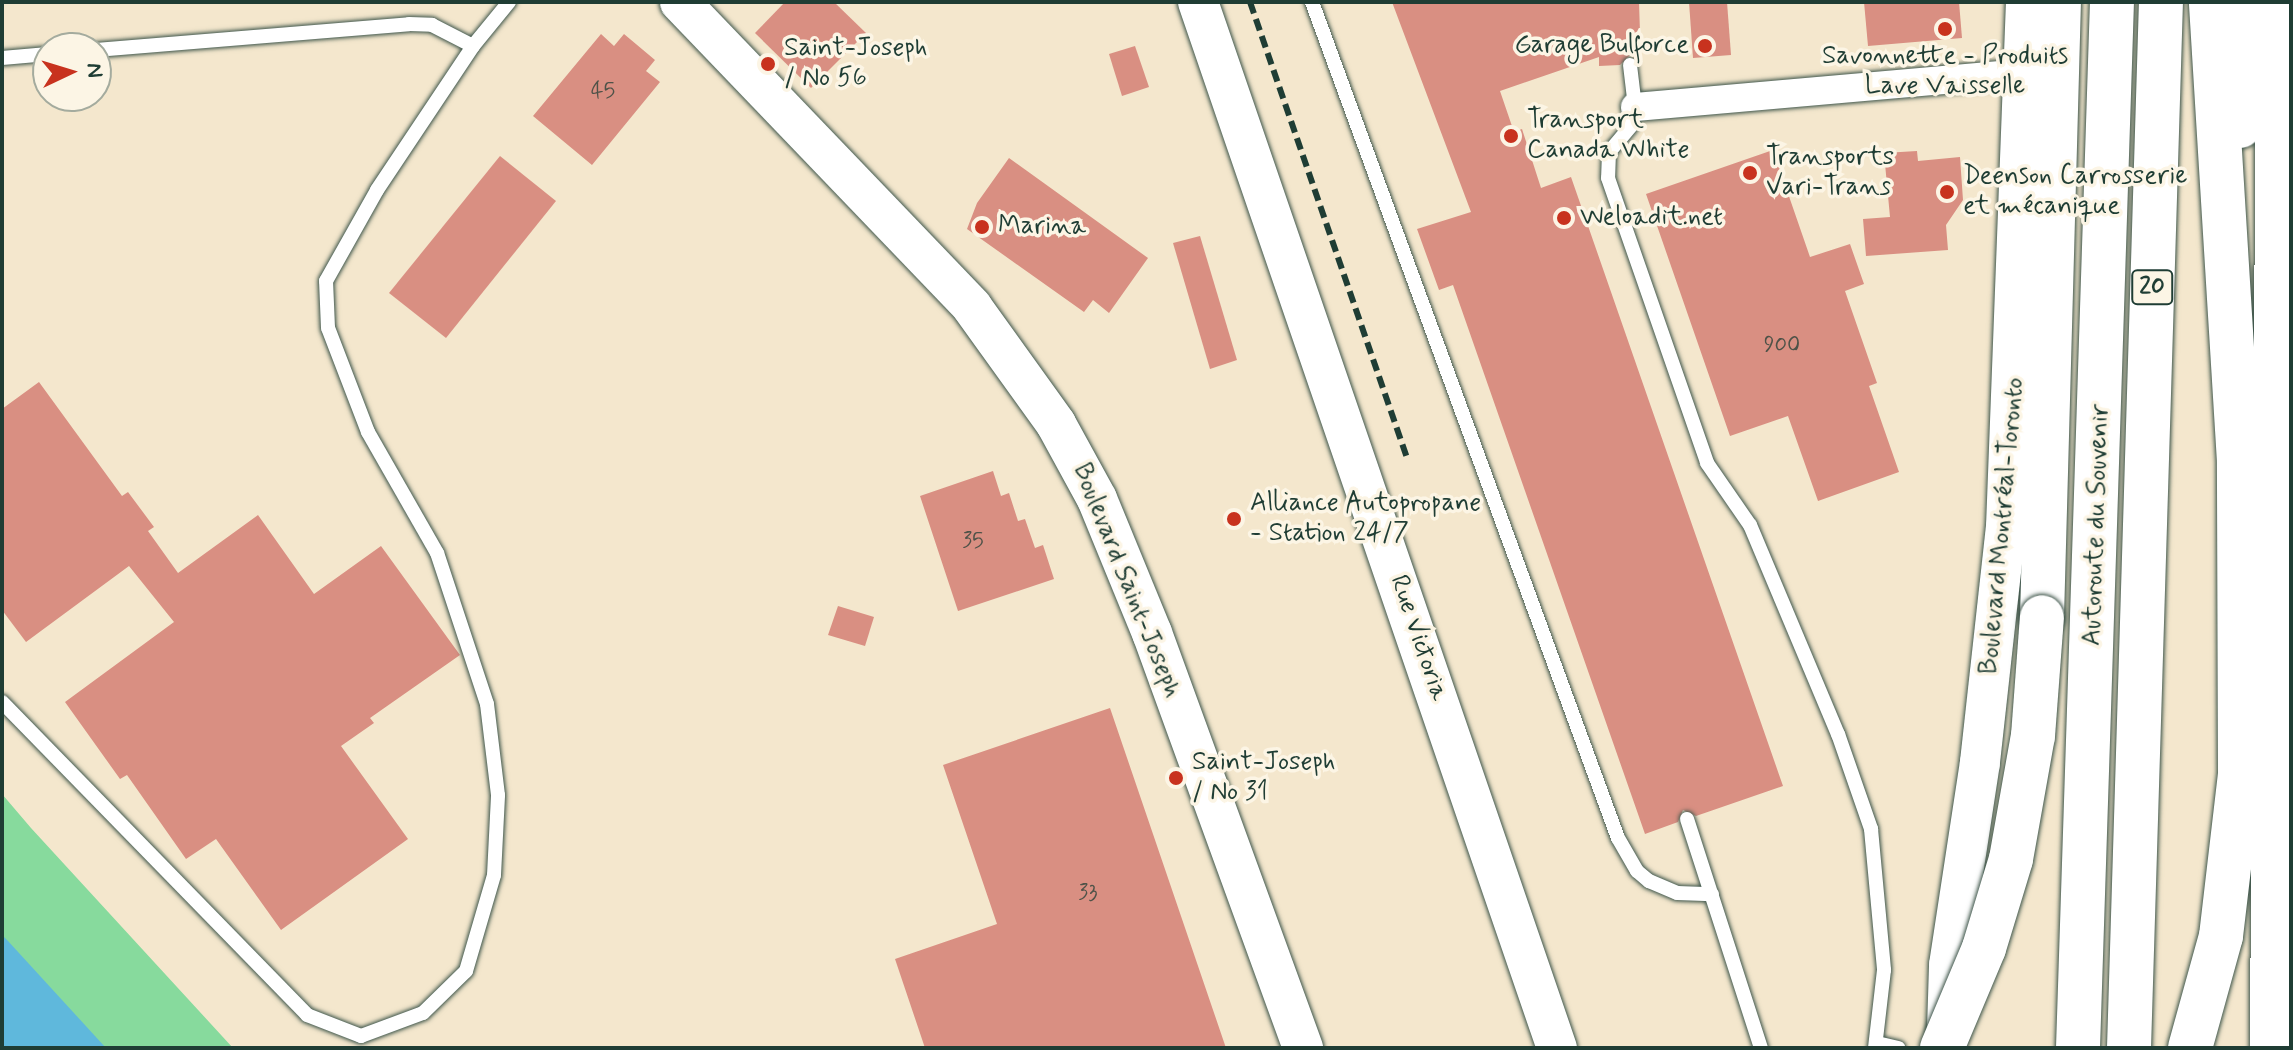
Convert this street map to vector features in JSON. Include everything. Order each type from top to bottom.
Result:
[{"type":"highway","points":[[1945,1048],[1984,948],[2011,859],[2033,736],[2042,617],[2059,2]]},
{"type":"highway","name":"Autoroute du Souvenir","points":[[2078,1048],[2112,2]]},
{"type":"highway","name":"Autoroute du Souvenir","points":[[2129,1048],[2161,2]]},
{"type":"highway","points":[[2190,1048],[2221,936],[2234,853],[2240,774],[2240,587],[2232,304],[2211,2]]},
{"type":"highway","points":[[2232,304],[2244,2]]},
{"type":"main road","name":"Boulevard Saint-Joseph","points":[[680,2],[972,307],[1056,424],[1097,499],[1148,624],[1303,1048]]},
{"type":"main road","name":"Rue Victoria","points":[[1198,2],[1557,1048]]},
{"type":"main road","name":"Boulevard Montréal-Toronto","points":[[1945,1048],[1949,965],[2004,558],[2026,2]]},
{"type":"main road","points":[[2270,1048],[2283,512],[2276,2]]},
{"type":"street","points":[[1635,107],[2024,73]]},
{"type":"lane","points":[[2,702],[307,1015],[361,1036],[423,1013],[466,971],[494,875],[498,795],[487,704],[437,553],[368,432],[328,328],[326,281],[377,190],[473,46],[509,2]]},
{"type":"lane","points":[[1312,2],[1618,838],[1637,871],[1649,881],[1677,893],[1712,894]]},
{"type":"lane","points":[[112,49],[409,24],[432,25],[473,46]]},
{"type":"lane","points":[[2,58],[32,55]]},
{"type":"lane","points":[[1630,65],[1635,107],[1631,126],[1609,152],[1608,178],[1707,463],[1750,525],[1838,734],[1871,829],[1884,970],[1876,1045],[1898,1048]]},
{"type":"lane","points":[[1687,819],[1761,1048]]},
{"type":"green space","points":[[2,794],[31,828],[233,1048],[2,1048]]},
{"type":"water","points":[[2,935],[8,941],[106,1048],[2,1048]]},
{"type":"building","points":[[785,2],[834,2],[866,33],[811,88],[755,33]]},
{"type":"building","points":[[1392,2],[1639,2],[1641,64],[1630,55],[1620,65],[1599,66],[1599,57],[1500,91],[1514,132],[1522,129],[1541,188],[1571,177],[1783,786],[1696,816],[1683,810],[1678,822],[1645,834],[1453,285],[1439,290],[1417,229],[1471,212]]},
{"type":"building","points":[[1689,2],[1727,2],[1731,55],[1693,58]]},
{"type":"building","points":[[1864,2],[1959,2],[1962,38],[1868,46]]},
{"type":"building","points":[[601,34],[614,46],[624,34],[655,60],[646,71],[660,82],[592,165],[533,116]]},
{"type":"building","points":[[1135,46],[1149,87],[1122,96],[1109,54]]},
{"type":"building","points":[[1773,150],[1810,257],[1850,244],[1864,284],[1845,291],[1877,383],[1869,386],[1899,472],[1818,501],[1788,416],[1730,436],[1646,194]]},
{"type":"building","points":[[1917,151],[1918,161],[1960,157],[1963,200],[1946,225],[1948,250],[1866,256],[1863,219],[1890,217],[1884,153]]},
{"type":"building","points":[[500,156],[556,201],[446,338],[389,293]]},
{"type":"building","points":[[1009,158],[1148,258],[1109,313],[1093,300],[1084,312],[967,229],[977,203]]},
{"type":"building","points":[[1200,236],[1237,360],[1210,369],[1173,243]]},
{"type":"building","points":[[39,382],[122,496],[128,492],[154,527],[148,531],[178,573],[258,515],[314,594],[381,546],[460,655],[370,718],[374,723],[341,746],[408,839],[281,930],[216,839],[186,859],[127,775],[120,779],[65,702],[174,622],[129,566],[26,642],[2,610],[2,409]]},
{"type":"building","points":[[993,471],[1001,496],[1009,493],[1018,521],[1025,519],[1035,548],[1043,545],[1054,579],[958,611],[920,496]]},
{"type":"building","points":[[838,606],[874,617],[865,646],[828,635]]},
{"type":"building","points":[[1110,708],[1226,1048],[925,1048],[895,959],[997,924],[943,765]]},
{"type":"railway","points":[[1250,2],[1406,456]]},
{"type":"place","name":"Savonnette - Produits Lave Vaisselle","points":[[1945,29]]},
{"type":"place","name":"Garage Bulforce","points":[[1705,46]]},
{"type":"place","name":"Saint-Joseph / No 56","points":[[768,64]]},
{"type":"place","name":"Transport Canada White","points":[[1511,136]]},
{"type":"place","name":"Transports Vari-Trans","points":[[1750,173]]},
{"type":"place","name":"Deenson Carrosserie et mécanique","points":[[1947,192]]},
{"type":"place","name":"Weloadit.net","points":[[1564,218]]},
{"type":"place","name":"Marina","points":[[982,227]]},
{"type":"place","name":"Alliance Autopropane - Station 24/7","points":[[1234,519]]},
{"type":"place","name":"Saint-Joseph / No 31","points":[[1176,778]]}]
